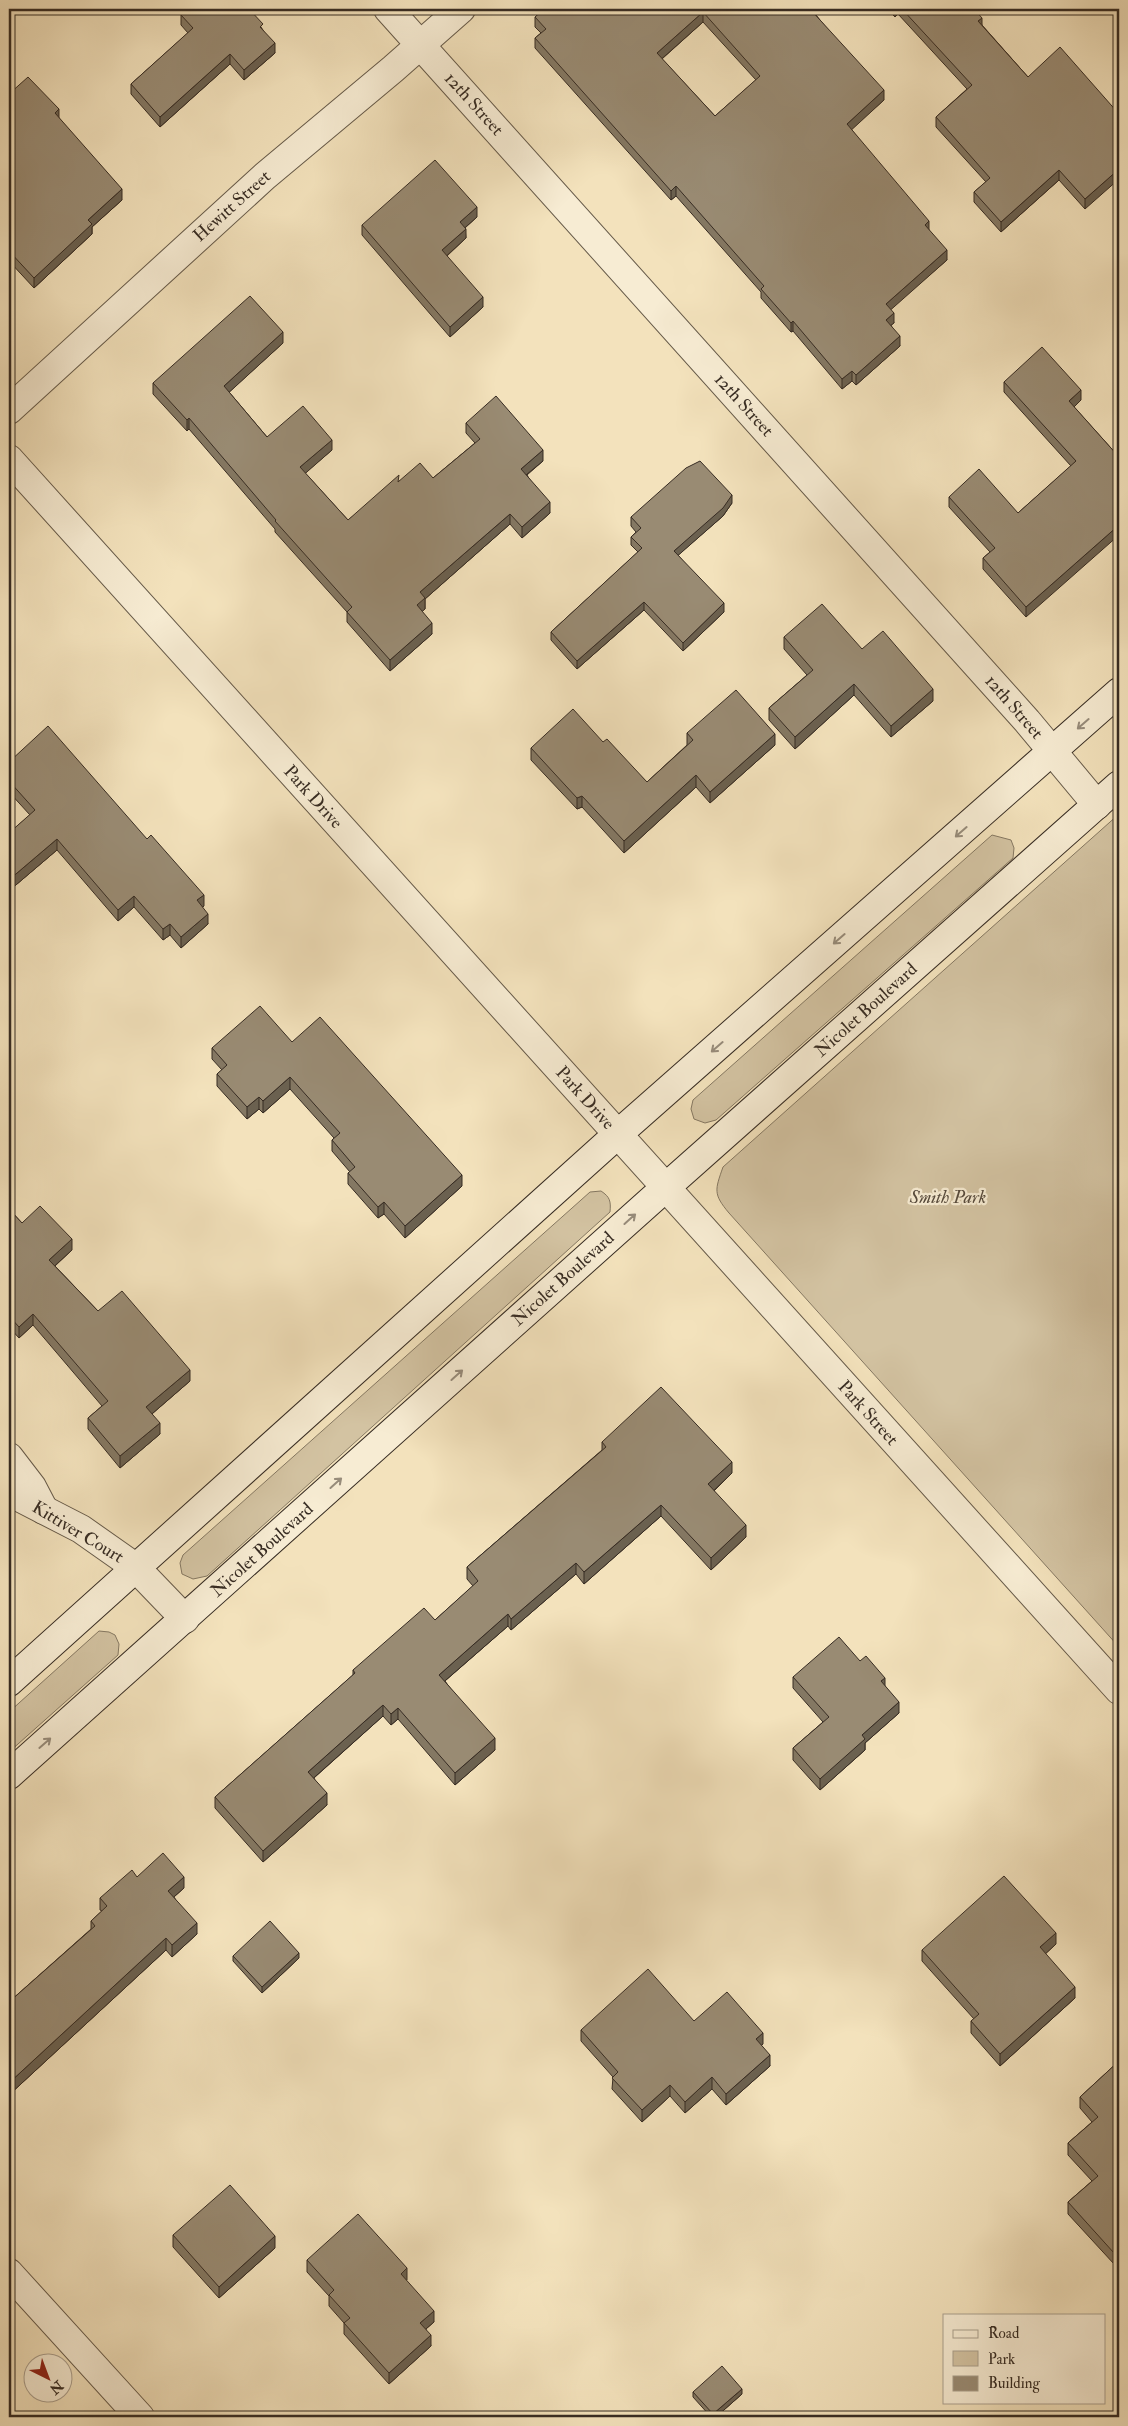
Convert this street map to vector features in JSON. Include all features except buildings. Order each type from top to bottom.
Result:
[{"type":"street","name":"12th Street","points":[[388,9],[1021,713],[1097,805]]},
{"type":"street","name":"Hewitt Street","points":[[9,410],[265,176],[461,9]]},
{"type":"street","name":"Park Drive","points":[[9,459],[618,1134]]},
{"type":"street","points":[[9,1682],[618,1134],[1119,692]]},
{"type":"street","name":"Nicolet Boulevard","points":[[9,1775],[1119,785]]},
{"type":"street","name":"Park Street","points":[[618,1134],[1119,1690]]},
{"type":"street","points":[[9,1457],[32,1487],[44,1510]]},
{"type":"street","name":"Kittiver Court","points":[[9,1492],[81,1529],[135,1567],[185,1619]]},
{"type":"street","points":[[9,2273],[140,2417]]},
{"type":"green space","name":"Smith Park","points":[[1119,814],[1119,1647],[729,1213],[720,1201],[717,1187],[723,1167]]},
{"type":"green space","points":[[992,835],[1011,840],[1014,848],[1013,858],[716,1120],[705,1123],[694,1119],[691,1109],[693,1100]]},
{"type":"green space","points":[[601,1191],[609,1200],[610,1212],[207,1576],[193,1579],[182,1574],[180,1563],[183,1555],[590,1192]]},
{"type":"green space","points":[[99,1631],[115,1635],[119,1644],[118,1655],[9,1752],[9,1712]]}]
